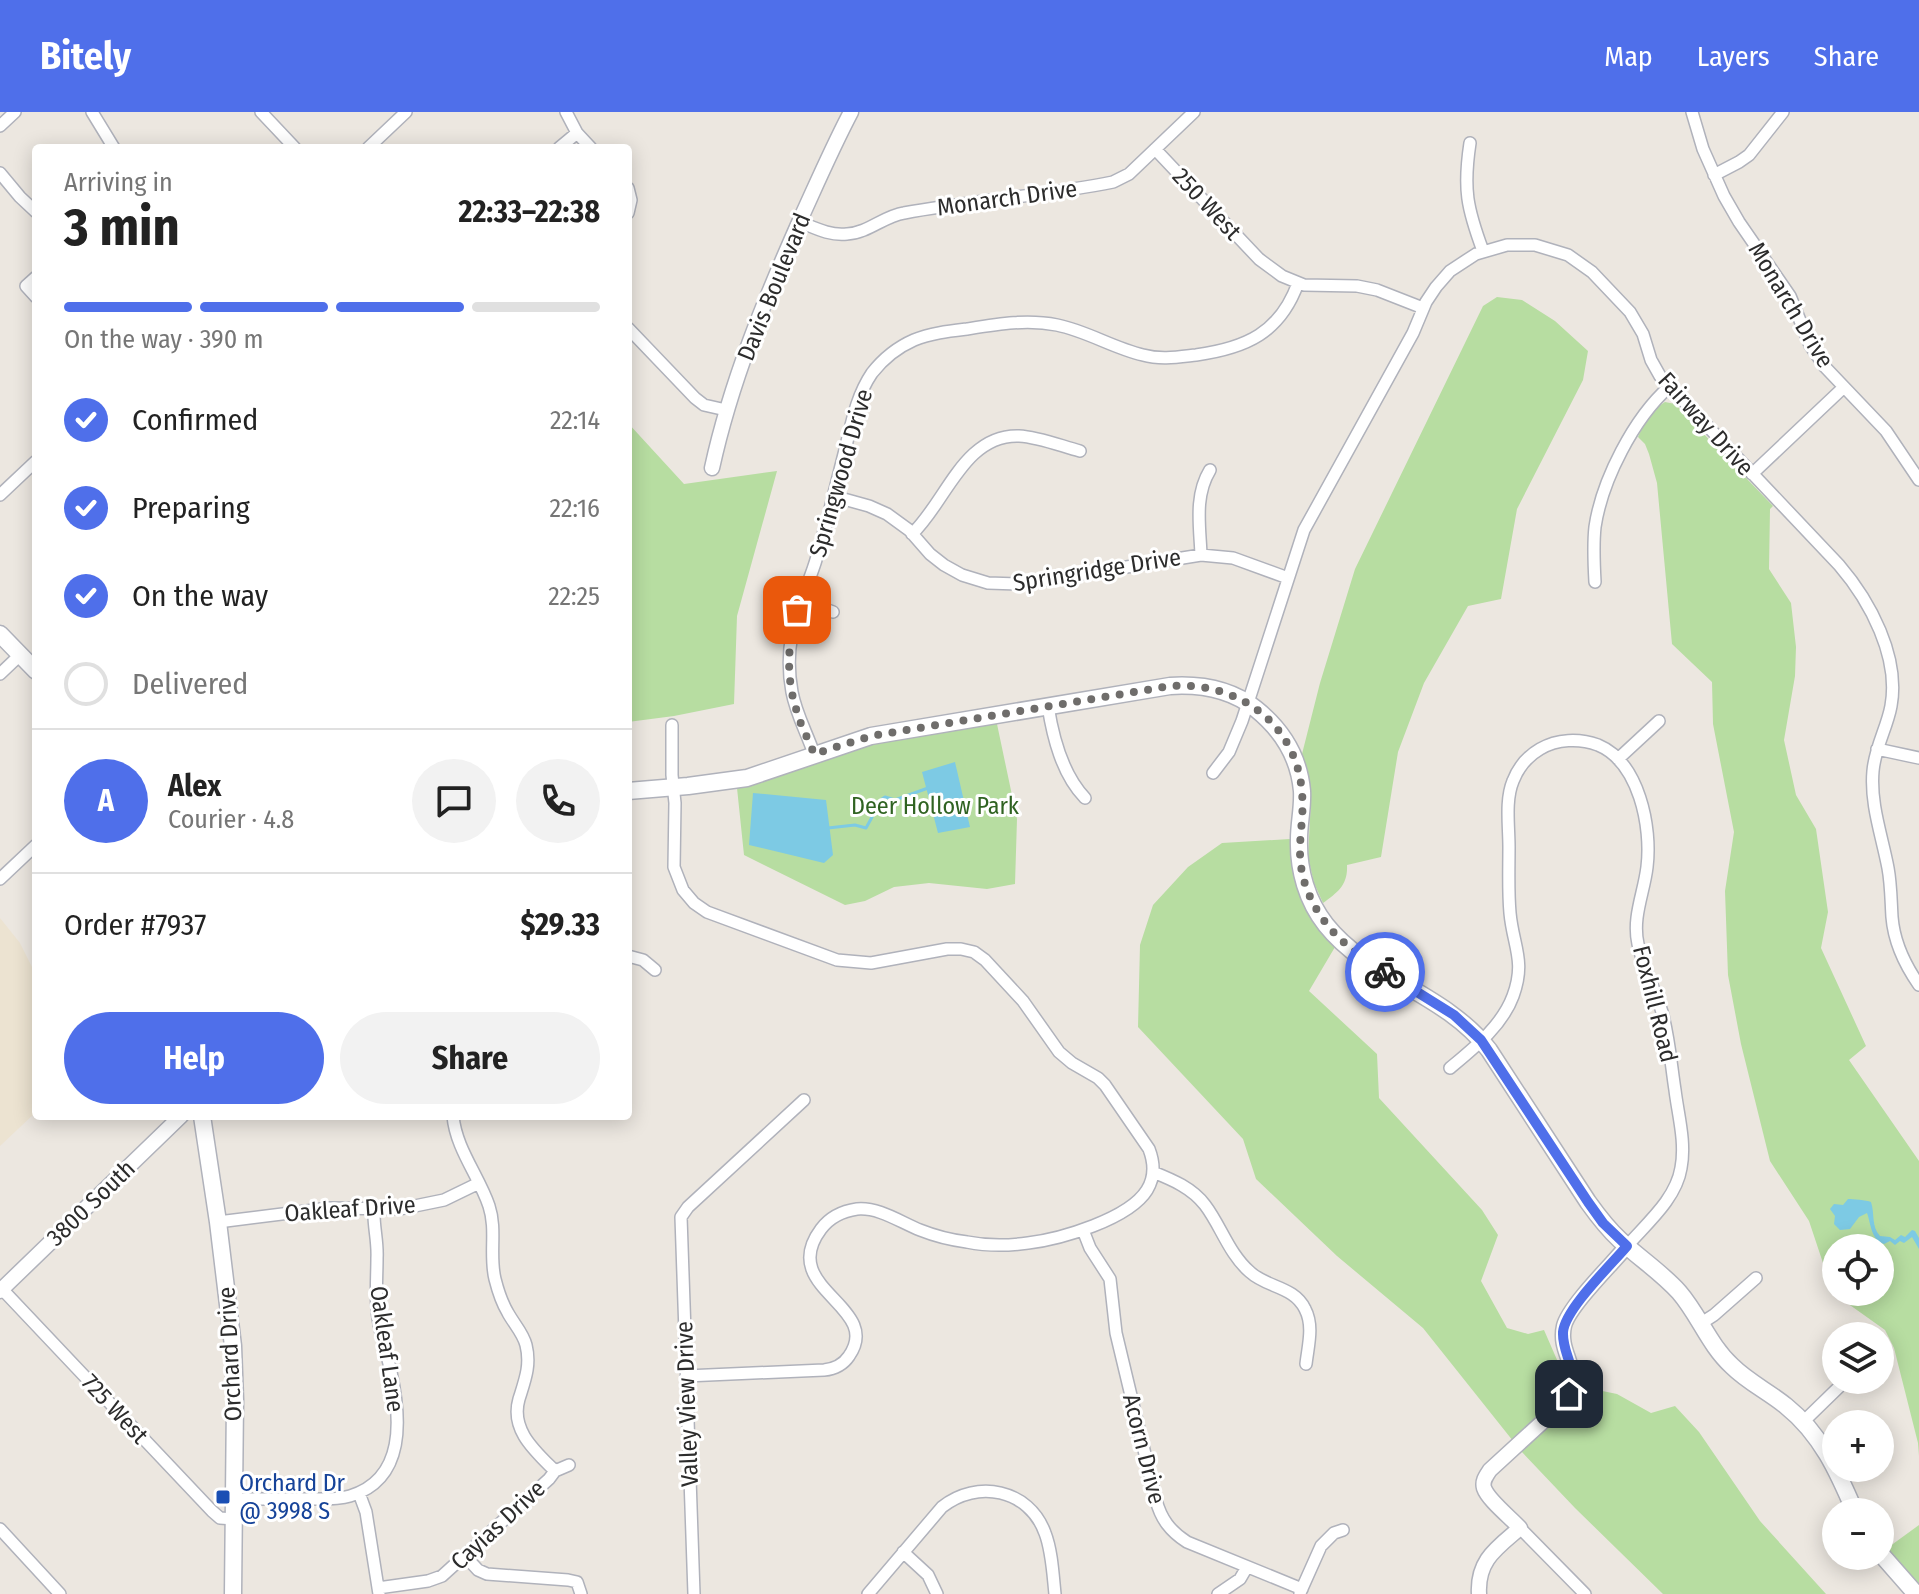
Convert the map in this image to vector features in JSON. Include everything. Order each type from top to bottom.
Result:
[{"type":"main road","points":[[0,634],[32,667]]},
{"type":"main road","points":[[632,791],[747,778],[871,736],[1183,685],[1218,690],[1248,703],[1276,726],[1295,758],[1302,793],[1299,838],[1302,873],[1309,894],[1325,923],[1357,954],[1454,1015],[1481,1040],[1603,1223],[1677,1290],[1733,1368],[1803,1422],[1830,1457],[1849,1498]]},
{"type":"main road","name":"Orchard Drive","points":[[203,1120],[234,1359],[233,1594]]},
{"type":"main road","points":[[1894,1569],[1916,1594]]},
{"type":"street","points":[[0,126],[15,112]]},
{"type":"street","points":[[92,112],[112,144]]},
{"type":"street","points":[[261,112],[291,144]]},
{"type":"street","points":[[372,144],[406,112]]},
{"type":"street","points":[[566,112],[577,133],[587,144]]},
{"type":"street","name":"Davis Boulevard","points":[[712,468],[726,410],[755,325],[851,112]]},
{"type":"street","name":"Monarch Drive","points":[[800,222],[825,232],[851,234],[900,213],[1107,184],[1124,178],[1194,112]]},
{"type":"street","name":"Monarch Drive","points":[[1692,112],[1714,175],[1739,222],[1790,296],[1815,353],[1886,431],[1919,480]]},
{"type":"street","points":[[1714,175],[1749,155],[1783,112]]},
{"type":"street","points":[[564,144],[577,133]]},
{"type":"street","points":[[1470,143],[1467,196],[1483,251]]},
{"type":"street","name":"250 West","points":[[1155,149],[1259,259],[1275,272],[1298,283]]},
{"type":"street","points":[[0,173],[32,208]]},
{"type":"street","name":"Fairway Drive","points":[[1213,773],[1229,752],[1248,703],[1299,544],[1311,516],[1409,341],[1423,308],[1450,271],[1467,258],[1507,245],[1535,245],[1568,255],[1585,265],[1635,319],[1655,368],[1669,387],[1846,574],[1861,595],[1876,624],[1890,664],[1892,695],[1877,749],[1873,799],[1890,880],[1893,925],[1905,962],[1919,985]]},
{"type":"street","points":[[1298,283],[1377,290],[1423,308]]},
{"type":"street","name":"Springwood Drive","points":[[814,754],[797,714],[790,679],[790,643],[794,621],[816,560],[856,407],[862,390],[881,363],[897,349],[937,333],[1035,322],[1076,330],[1150,357],[1172,358],[1222,351],[1240,346],[1268,329],[1287,307],[1298,283]]},
{"type":"street","points":[[632,332],[695,398],[704,405],[726,410]]},
{"type":"street","points":[[1595,582],[1594,540],[1605,490],[1642,416],[1669,387]]},
{"type":"street","points":[[1752,474],[1844,387]]},
{"type":"street","points":[[912,534],[925,521],[970,457],[990,442],[1022,436],[1080,451]]},
{"type":"street","points":[[0,495],[32,465]]},
{"type":"street","points":[[1201,555],[1199,497],[1210,470]]},
{"type":"street","name":"Springridge Drive","points":[[833,496],[878,509],[895,519],[930,554],[953,570],[980,581],[1021,584],[1201,555],[1233,558],[1288,578]]},
{"type":"street","points":[[801,600],[833,612]]},
{"type":"street","points":[[0,674],[20,655]]},
{"type":"street","points":[[1048,706],[1066,773],[1085,798]]},
{"type":"street","points":[[1450,1068],[1481,1040],[1504,1013],[1517,980],[1519,955],[1510,912],[1509,824],[1510,791],[1517,772],[1539,750],[1568,740],[1598,746],[1618,759],[1659,721]]},
{"type":"street","points":[[672,725],[675,803],[673,858],[675,874],[687,896],[700,908],[716,916],[826,957],[878,962],[954,949],[980,955],[1028,1008],[1059,1052],[1105,1085],[1149,1149],[1153,1172],[1146,1191],[1116,1215],[1083,1230],[1027,1244],[985,1245],[940,1237],[876,1211],[862,1209],[845,1212],[831,1219],[820,1231],[813,1243],[811,1258],[814,1276],[855,1324],[855,1343],[845,1360],[834,1368],[824,1370],[686,1376]]},
{"type":"street","points":[[1877,749],[1919,758]]},
{"type":"street","name":"Foxhill Road","points":[[1520,1528],[1487,1493],[1484,1481],[1490,1470],[1569,1394],[1573,1374],[1563,1339],[1567,1318],[1670,1196],[1680,1174],[1683,1157],[1664,1021],[1637,937],[1638,910],[1648,863],[1647,828],[1637,792],[1618,759]]},
{"type":"street","points":[[0,879],[32,849]]},
{"type":"street","points":[[632,957],[643,960],[655,970]]},
{"type":"street","name":"Valley View Drive","points":[[694,1594],[682,1214],[804,1100]]},
{"type":"street","name":"3800 South","points":[[1,1290],[177,1120]]},
{"type":"street","points":[[454,1120],[457,1138],[492,1219],[495,1281],[506,1310],[526,1346],[528,1368],[518,1402],[519,1423],[528,1443],[555,1471]]},
{"type":"street","points":[[1153,1172],[1184,1186],[1197,1196],[1237,1259],[1249,1271],[1261,1280],[1292,1293],[1302,1302],[1309,1321],[1306,1364]]},
{"type":"street","name":"Oakleaf Drive","points":[[218,1222],[342,1207],[400,1209],[436,1202],[479,1183]]},
{"type":"street","name":"Oakleaf Lane","points":[[359,1493],[385,1471],[394,1454],[397,1436],[392,1376],[377,1311],[374,1209]]},
{"type":"street","name":"Acorn Drive","points":[[1083,1230],[1090,1248],[1110,1279],[1116,1333],[1162,1518],[1175,1534],[1187,1542],[1301,1592]]},
{"type":"street","points":[[1700,1324],[1756,1278]]},
{"type":"street","name":"725 West","points":[[1,1290],[216,1515],[222,1519],[234,1519]]},
{"type":"street","points":[[1803,1422],[1832,1394]]},
{"type":"street","name":"Cayias Drive","points":[[379,1591],[438,1578],[555,1471],[569,1465]]},
{"type":"street","points":[[868,1594],[938,1511],[953,1499],[974,1492],[1001,1493],[1023,1503],[1037,1519],[1044,1531],[1055,1594]]},
{"type":"street","points":[[234,1499],[335,1499],[359,1493],[366,1512],[379,1591]]},
{"type":"street","points":[[1479,1594],[1480,1575],[1486,1561],[1520,1528],[1585,1594]]},
{"type":"street","points":[[0,1529],[60,1594]]},
{"type":"street","points":[[1301,1592],[1321,1546],[1334,1533],[1343,1530]]},
{"type":"street","points":[[903,1552],[928,1575],[937,1594]]},
{"type":"street","points":[[465,1556],[478,1570],[487,1574],[562,1579],[579,1588]]},
{"type":"street","points":[[1218,1594],[1240,1579],[1247,1567]]},
{"type":"shaded area","points":[[0,918],[20,943],[32,967],[32,1116],[0,1146]]},
{"type":"green space","points":[[1497,297],[1522,300],[1555,321],[1588,351],[1583,380],[1517,509],[1501,599],[1468,606],[1424,683],[1398,752],[1381,857],[1347,865],[1346,878],[1341,887],[1323,903],[1308,857],[1311,800],[1302,754],[1320,683],[1355,569],[1483,306]]},
{"type":"green space","points":[[1665,402],[1675,404],[1773,506],[1770,509],[1769,569],[1791,603],[1796,647],[1795,676],[1784,740],[1796,795],[1816,829],[1828,912],[1821,948],[1866,1046],[1849,1060],[1919,1161],[1919,1456],[1894,1348],[1894,1322],[1874,1322],[1851,1306],[1894,1306],[1894,1234],[1822,1234],[1822,1260],[1809,1221],[1770,1161],[1741,1044],[1728,975],[1725,891],[1734,832],[1713,724],[1712,682],[1672,644],[1657,483],[1645,444],[1638,437],[1656,409]]},
{"type":"green space","points":[[632,427],[684,484],[777,471],[737,616],[734,704],[632,721]]},
{"type":"green space","name":"Deer Hollow Park","points":[[997,724],[1017,819],[1015,884],[987,889],[929,883],[894,887],[865,901],[845,905],[744,855],[737,788],[778,777],[874,741],[925,731]]},
{"type":"green space","points":[[1290,839],[1293,869],[1302,898],[1335,947],[1309,991],[1377,1054],[1379,1098],[1482,1210],[1498,1235],[1481,1281],[1507,1328],[1528,1334],[1544,1330],[1561,1369],[1578,1386],[1617,1394],[1651,1413],[1675,1406],[1699,1432],[1760,1521],[1826,1594],[1663,1594],[1521,1451],[1423,1328],[1337,1256],[1256,1179],[1243,1139],[1138,1027],[1140,945],[1153,905],[1188,867],[1222,843]]},
{"type":"green space","points":[[1919,1525],[1919,1585],[1894,1558],[1894,1543]]},
{"type":"water","points":[[955,762],[970,827],[938,833],[922,772]]},
{"type":"water","points":[[753,793],[826,800],[833,855],[824,863],[749,845]]},
{"type":"water","points":[[1848,1199],[1871,1202],[1878,1234],[1874,1234],[1867,1213],[1859,1217],[1850,1229],[1840,1230],[1834,1224],[1835,1216],[1830,1209],[1834,1204],[1843,1205]]},
{"type":"water","points":[[1912,1230],[1919,1238],[1919,1249],[1912,1237],[1895,1245],[1894,1239],[1901,1235],[1905,1237]]},
{"type":"waterway","points":[[828,828],[855,825],[866,828],[885,797],[895,800],[928,788]]},
{"type":"way so far","points":[[797,610],[789,667],[797,714],[814,754],[871,736],[912,728],[1170,686],[1207,687],[1229,693],[1248,703],[1276,726],[1290,747],[1299,770],[1302,793],[1300,862],[1314,904],[1340,940],[1385,972]]},
{"type":"place","name":"Orchard Dr @ 3998 S","points":[[223,1497]]},
{"type":"route","points":[[1385,972],[1464,1022],[1481,1040],[1588,1202],[1603,1223],[1627,1246],[1576,1305],[1564,1325],[1563,1339],[1573,1374],[1569,1394]]}]
